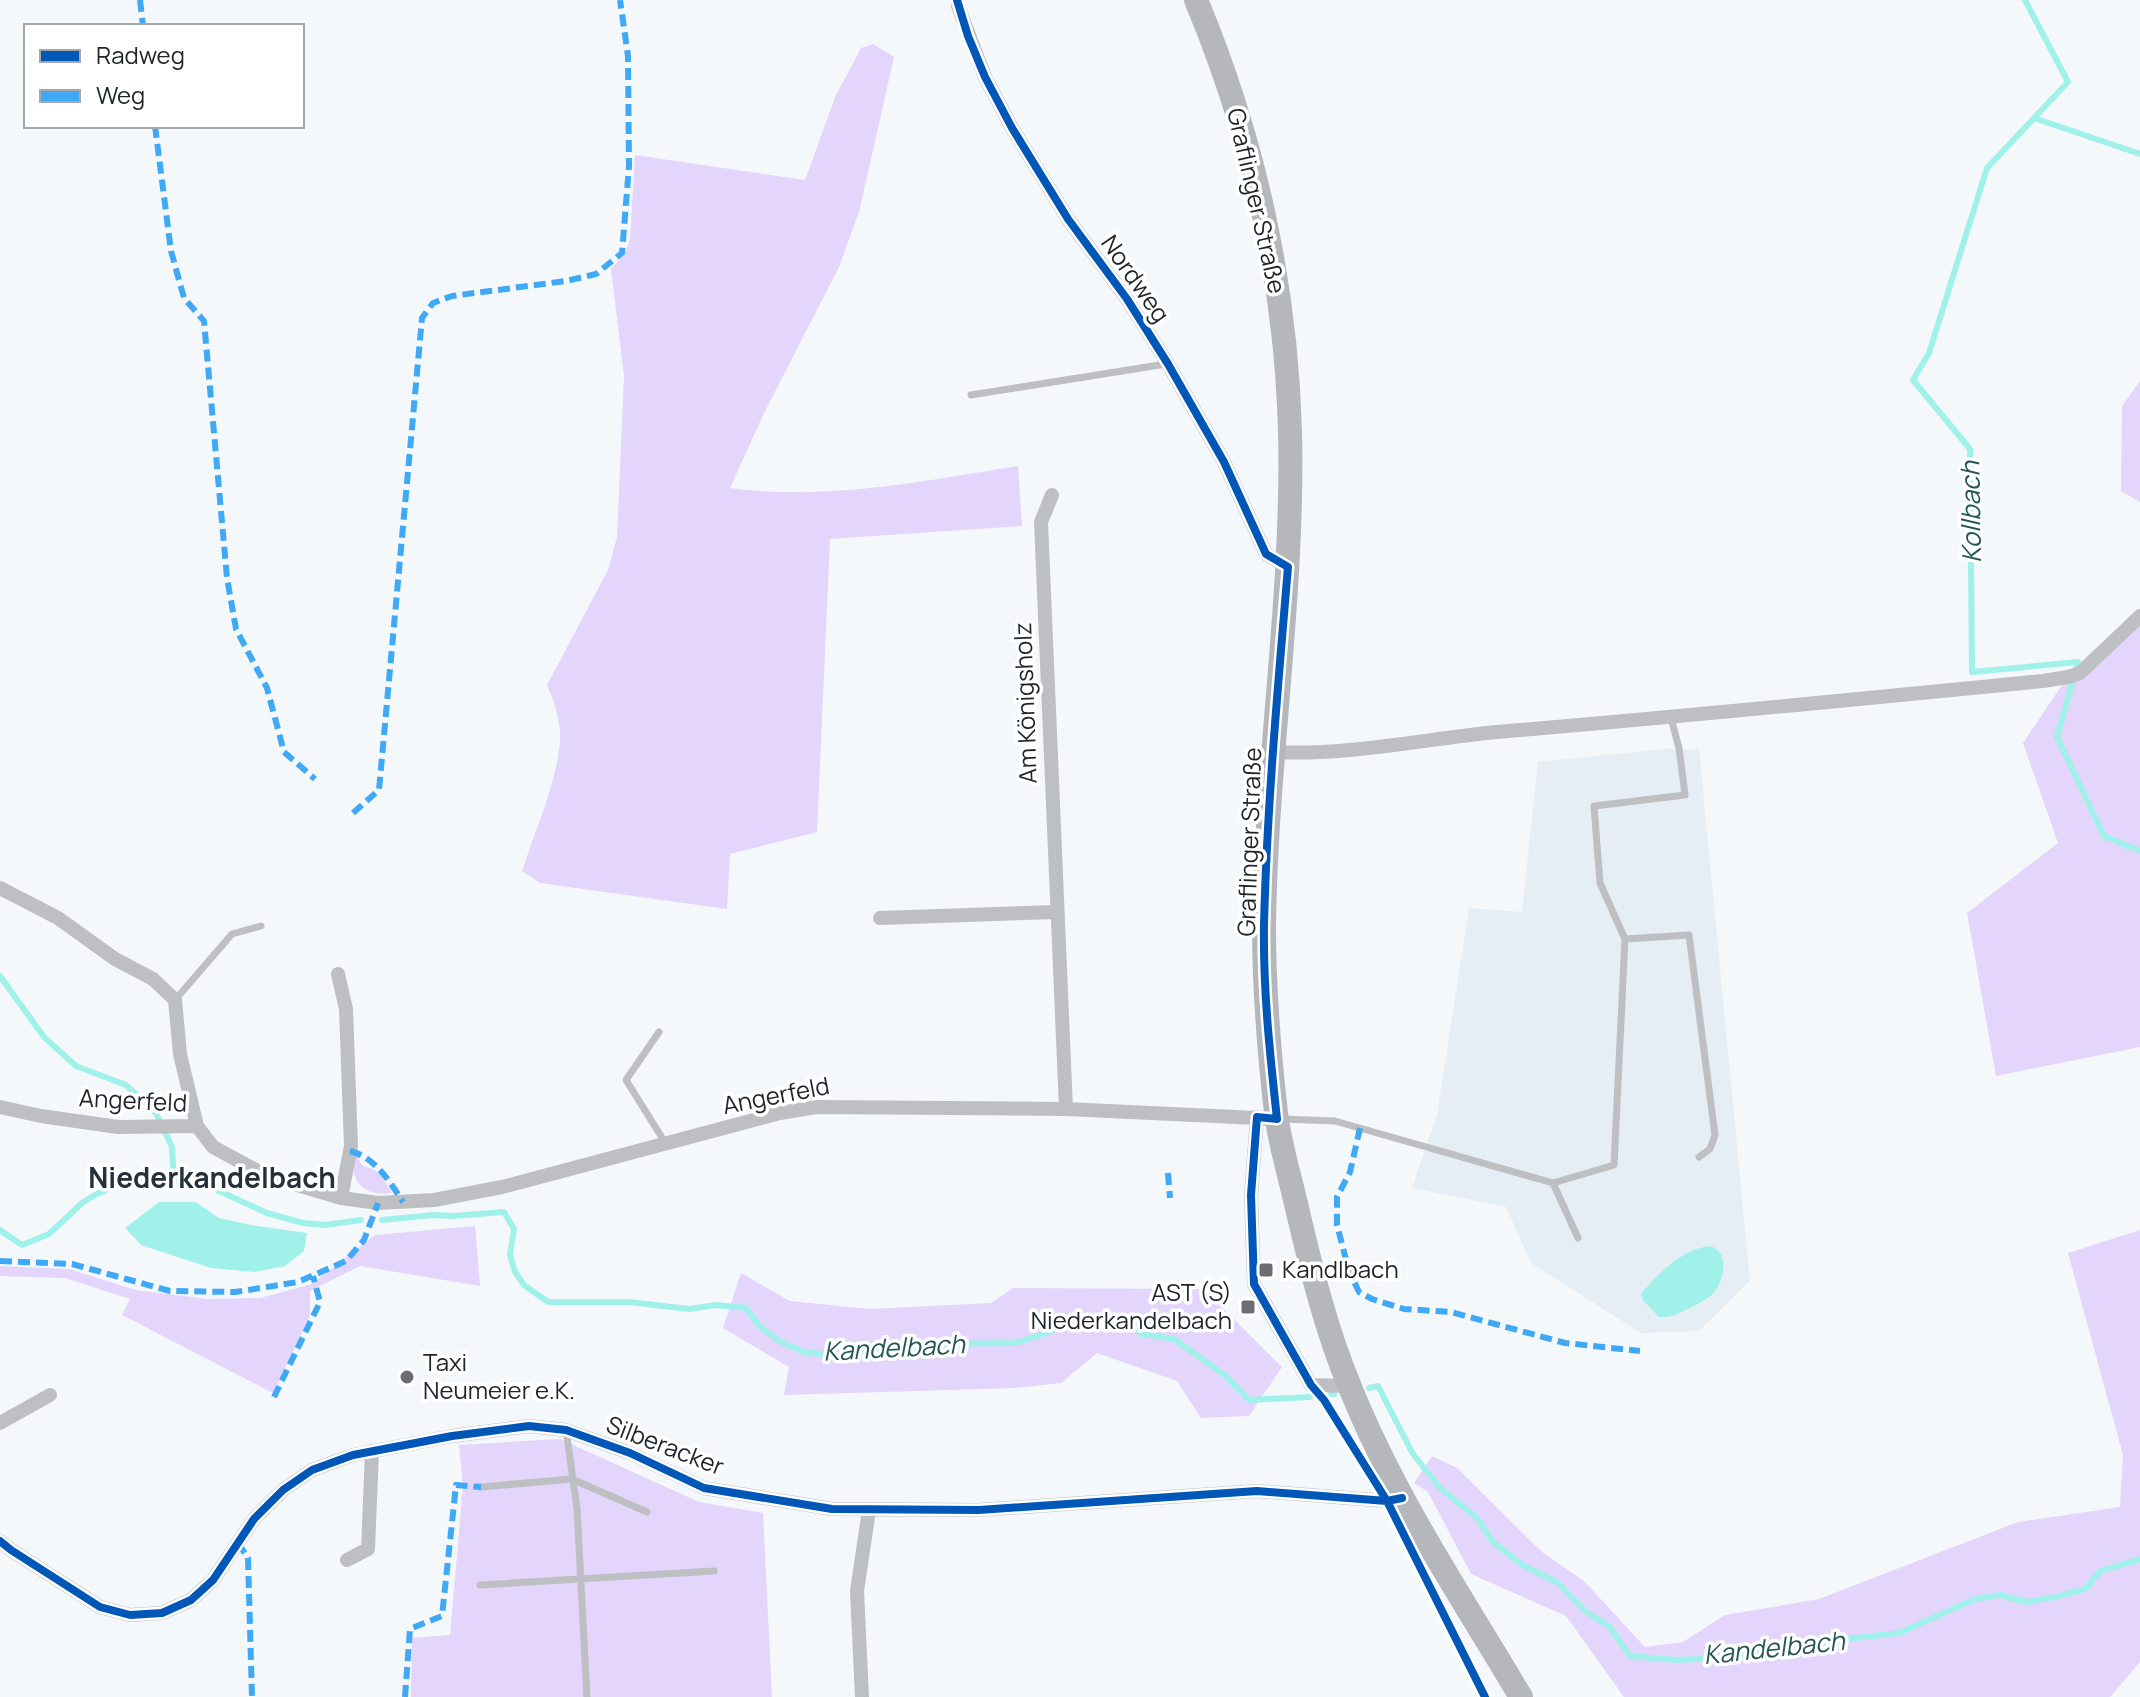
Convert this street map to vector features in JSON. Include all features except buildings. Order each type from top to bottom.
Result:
[{"type":"main road","name":"Graflinger Straße","points":[[1196,0],[1231,90],[1252,162],[1269,240],[1281,311],[1290,432],[1288,567],[1273,752],[1264,927],[1267,1118],[1349,1386],[1402,1498],[1521,1697]]},
{"type":"street","name":"Nordweg","points":[[958,6],[985,77],[1012,128],[1068,219],[1127,299],[1168,364],[1224,462],[1266,554],[1288,567]]},
{"type":"street","name":"Am Königsholz","points":[[1052,495],[1041,522],[1066,1109]]},
{"type":"street","points":[[1273,752],[1306,754],[1466,735],[2028,683],[2074,675],[2140,616]]},
{"type":"street","points":[[0,888],[58,918],[115,959],[153,979],[175,1000],[180,1054],[197,1126]]},
{"type":"street","points":[[880,918],[1056,912]]},
{"type":"street","points":[[338,974],[346,1009],[351,1146],[341,1198]]},
{"type":"street","name":"Angerfeld","points":[[0,1107],[118,1127],[197,1126],[213,1147],[267,1176],[341,1198],[378,1203],[434,1200],[502,1187],[780,1113],[816,1107],[1066,1109],[1267,1118]]},
{"type":"street","points":[[1267,1118],[1251,1195],[1254,1284],[1311,1385],[1349,1386]]},
{"type":"street","points":[[0,1423],[50,1395]]},
{"type":"street","name":"Silberacker","points":[[0,1541],[100,1607],[130,1615],[162,1613],[191,1600],[213,1580],[254,1519],[283,1490],[312,1470],[372,1451],[529,1426],[566,1430],[630,1453],[704,1488],[832,1509],[979,1510],[1257,1491],[1387,1501],[1402,1498]]},
{"type":"street","points":[[347,1560],[368,1549],[372,1451]]},
{"type":"street","points":[[862,1697],[857,1591],[869,1510]]},
{"type":"lane","points":[[971,395],[1168,364]]},
{"type":"lane","points":[[1267,1118],[1335,1121],[1553,1183],[1614,1165],[1625,939],[1600,883],[1594,806],[1685,795],[1679,748],[1671,718]]},
{"type":"lane","points":[[175,1000],[232,934],[261,926]]},
{"type":"lane","points":[[1625,939],[1689,935],[1715,1135],[1710,1149],[1699,1157]]},
{"type":"lane","points":[[659,1032],[626,1080],[666,1144]]},
{"type":"lane","points":[[1553,1183],[1578,1238]]},
{"type":"lane","points":[[566,1430],[577,1508],[587,1697]]},
{"type":"lane","points":[[481,1487],[572,1479],[647,1512]]},
{"type":"lane","points":[[480,1585],[714,1571]]},
{"type":"shaded area","points":[[873,44],[894,57],[859,212],[839,267],[764,413],[730,488],[838,491],[1018,466],[1022,526],[830,539],[817,832],[730,854],[727,909],[540,883],[522,871],[551,788],[558,755],[559,726],[547,685],[608,570],[617,537],[624,376],[611,269],[624,255],[630,240],[635,155],[805,180],[836,95],[861,48]]},
{"type":"shaded area","points":[[2140,381],[2140,502],[2121,491],[2122,406]]},
{"type":"shaded area","points":[[2140,618],[2140,1047],[1996,1076],[1967,913],[2058,843],[2023,743],[2062,685]]},
{"type":"shaded area","points":[[1674,748],[1675,751],[1699,748],[1750,1281],[1699,1331],[1641,1333],[1531,1263],[1506,1207],[1412,1188],[1437,1115],[1469,908],[1522,912],[1538,762]]},
{"type":"shaded area","points":[[354,1155],[383,1178],[392,1193],[374,1193],[361,1186],[354,1173]]},
{"type":"shaded area","points":[[159,1202],[196,1202],[219,1218],[307,1233],[304,1251],[285,1266],[255,1272],[211,1268],[141,1245],[125,1228]]},
{"type":"shaded area","name":"Niederkandelbach","points":[[475,1226],[480,1286],[360,1266],[310,1291],[310,1315],[273,1393],[122,1315],[130,1299],[65,1278],[0,1276],[0,1266],[69,1269],[136,1290],[208,1299],[260,1298],[312,1284],[375,1235]]},
{"type":"shaded area","points":[[2140,1230],[2140,1662],[2110,1697],[1624,1697],[1566,1616],[1471,1574],[1428,1492],[1414,1483],[1432,1456],[1457,1468],[1542,1552],[1584,1581],[1645,1647],[1683,1642],[1725,1615],[1819,1599],[2018,1522],[2120,1507],[2123,1455],[2068,1253]]},
{"type":"shaded area","points":[[1710,1246],[1717,1249],[1723,1261],[1722,1275],[1712,1295],[1672,1316],[1659,1317],[1641,1294],[1663,1270],[1681,1257]]},
{"type":"shaded area","points":[[741,1273],[790,1301],[869,1309],[991,1303],[1013,1288],[1204,1289],[1282,1367],[1249,1416],[1201,1418],[1177,1381],[1097,1353],[1061,1383],[1015,1388],[784,1395],[789,1367],[723,1328]]},
{"type":"shaded area","points":[[560,1439],[699,1502],[763,1513],[772,1697],[411,1697],[412,1638],[450,1635],[463,1486],[459,1445]]},
{"type":"waterway","name":"Kollbach","points":[[2025,0],[2068,82],[1987,168],[1929,353],[1913,380],[1970,449],[1972,672],[2078,662],[2057,737],[2104,836],[2140,851]]},
{"type":"waterway","points":[[2034,118],[2140,154]]},
{"type":"waterway","points":[[0,976],[44,1037],[76,1066],[126,1085],[156,1113],[172,1147],[174,1182]]},
{"type":"waterway","name":"Kandelbach","points":[[0,1230],[22,1245],[49,1234],[95,1195],[112,1187],[153,1177],[174,1182],[193,1179],[267,1213],[303,1223],[325,1225],[361,1220]]},
{"type":"waterway","name":"Kandelbach","points":[[382,1220],[504,1212],[514,1229],[510,1255],[515,1272],[524,1285],[548,1302],[629,1302],[689,1309],[716,1305],[746,1308],[760,1327],[781,1342],[804,1352],[836,1356],[940,1344],[1016,1343],[1066,1326],[1095,1326],[1125,1318],[1142,1334],[1174,1339],[1226,1376],[1249,1400],[1310,1397]]},
{"type":"waterway","name":"Kandelbach","points":[[1369,1388],[1378,1386],[1413,1454],[1440,1488],[1477,1518],[1493,1542],[1524,1566],[1558,1583],[1585,1611],[1610,1627],[1630,1656],[1676,1660],[1726,1658],[1795,1645],[1899,1633],[1975,1599],[2000,1595],[2026,1602],[2085,1589],[2100,1571],[2140,1559]]},
{"type":"marked path","points":[[140,0],[143,24]]},
{"type":"marked path","points":[[353,813],[379,790],[422,318],[433,303],[452,296],[596,274],[622,253],[629,166],[628,56],[620,0]]},
{"type":"marked path","points":[[155,128],[171,251],[184,298],[204,321],[227,578],[236,629],[267,688],[284,752],[315,779]]},
{"type":"marked path","points":[[1360,1128],[1350,1172],[1337,1197],[1337,1225],[1349,1271],[1359,1292],[1404,1309],[1451,1312],[1565,1343],[1640,1351]]},
{"type":"marked path","points":[[350,1151],[374,1164],[403,1202]]},
{"type":"marked path","points":[[1168,1173],[1170,1198]]},
{"type":"marked path","points":[[0,1261],[72,1264],[170,1291],[235,1292],[298,1282],[346,1261],[364,1240],[378,1203]]},
{"type":"marked path","points":[[274,1397],[320,1302],[313,1276]]},
{"type":"marked path","points":[[405,1697],[410,1629],[442,1616],[456,1485],[481,1487]]},
{"type":"marked path","points":[[238,1543],[248,1558],[252,1697]]},
{"type":"cycle path","points":[[957,0],[985,77],[1012,128],[1068,219],[1127,299],[1168,364],[1224,462],[1266,554],[1288,567],[1270,790],[1264,925],[1266,998],[1277,1119],[1257,1117],[1251,1195],[1254,1284],[1311,1385],[1324,1400],[1387,1501],[1485,1697]]},
{"type":"cycle path","points":[[0,1541],[100,1607],[130,1615],[162,1613],[191,1600],[213,1580],[254,1519],[283,1490],[312,1470],[353,1455],[452,1436],[529,1426],[566,1430],[630,1453],[704,1488],[832,1509],[979,1510],[1257,1491],[1387,1501],[1402,1498]]},
{"type":"place","name":"Kandlbach","points":[[1266,1270]]},
{"type":"place","name":"AST (S) Niederkandelbach","points":[[1248,1307]]},
{"type":"place","name":"Taxi Neumeier e.K.","points":[[407,1377]]},
{"type":"district","name":"Niederkandelbach","points":[[212,1178]]}]
